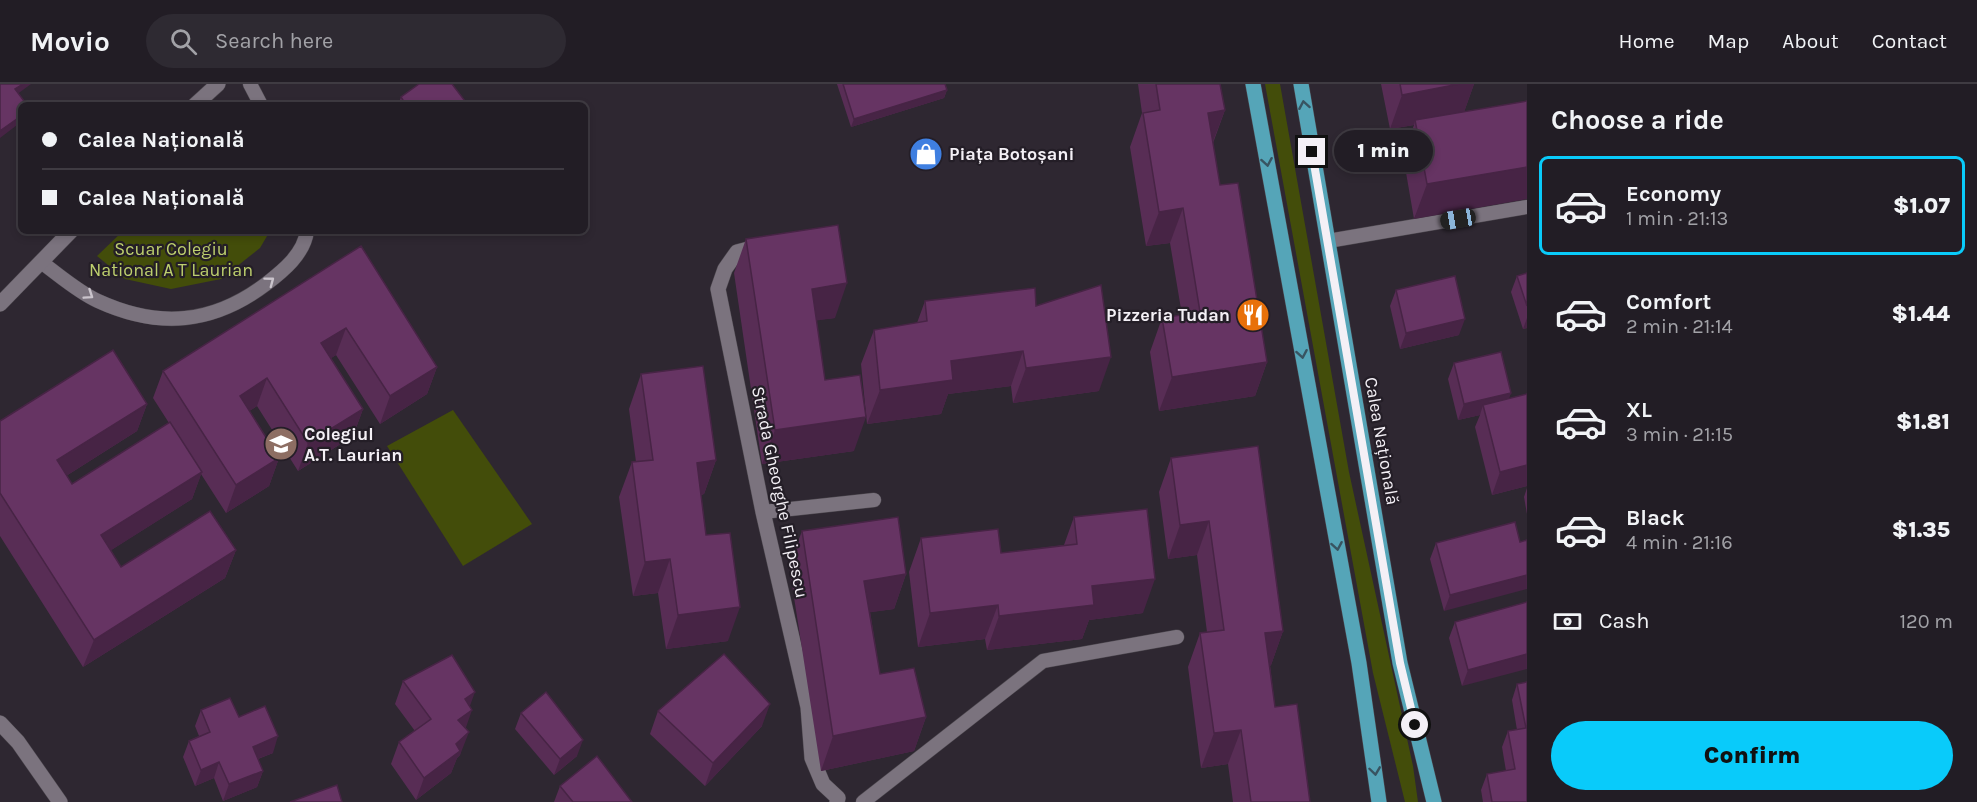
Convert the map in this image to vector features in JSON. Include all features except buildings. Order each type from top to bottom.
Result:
[{"type":"main road","points":[[1253,84],[1359,663],[1379,802]]},
{"type":"main road","name":"Calea Națională","points":[[1301,84],[1400,663],[1434,802]]},
{"type":"street","points":[[198,102],[218,84]]},
{"type":"street","points":[[0,304],[68,234]]},
{"type":"street","name":"Strada Gheorghe Filipescu","points":[[779,244],[756,246],[736,252],[725,269],[718,288],[763,512],[808,707],[812,758],[823,784],[838,798],[837,802]]},
{"type":"street","points":[[0,723],[18,742],[60,802]]},
{"type":"lane","points":[[250,84],[259,102]]},
{"type":"lane","points":[[1328,241],[1527,207]]},
{"type":"lane","points":[[41,262],[96,301],[134,314],[169,318],[207,316],[231,308],[282,272],[300,252],[306,234]]},
{"type":"lane","points":[[763,512],[874,500]]},
{"type":"lane","points":[[863,802],[1043,661],[1177,637]]},
{"type":"green space","points":[[1265,84],[1280,84],[1349,472],[1413,766],[1418,802],[1405,802],[1373,673]]},
{"type":"green space","name":"Scuar Colegiu National A T Laurian","points":[[120,234],[268,234],[260,248],[221,279],[171,289],[125,279],[97,256]]},
{"type":"green space","points":[[453,410],[532,524],[463,566],[387,446]]},
{"type":"place","name":"Piața Botoșani","points":[[926,154]]},
{"type":"place","name":"Pizzeria Tudan","points":[[1253,315]]},
{"type":"place","name":"Colegiul A.T. Laurian","points":[[281,444]]},
{"type":"route","points":[[1312,152],[1400,663],[1415,725]]}]
